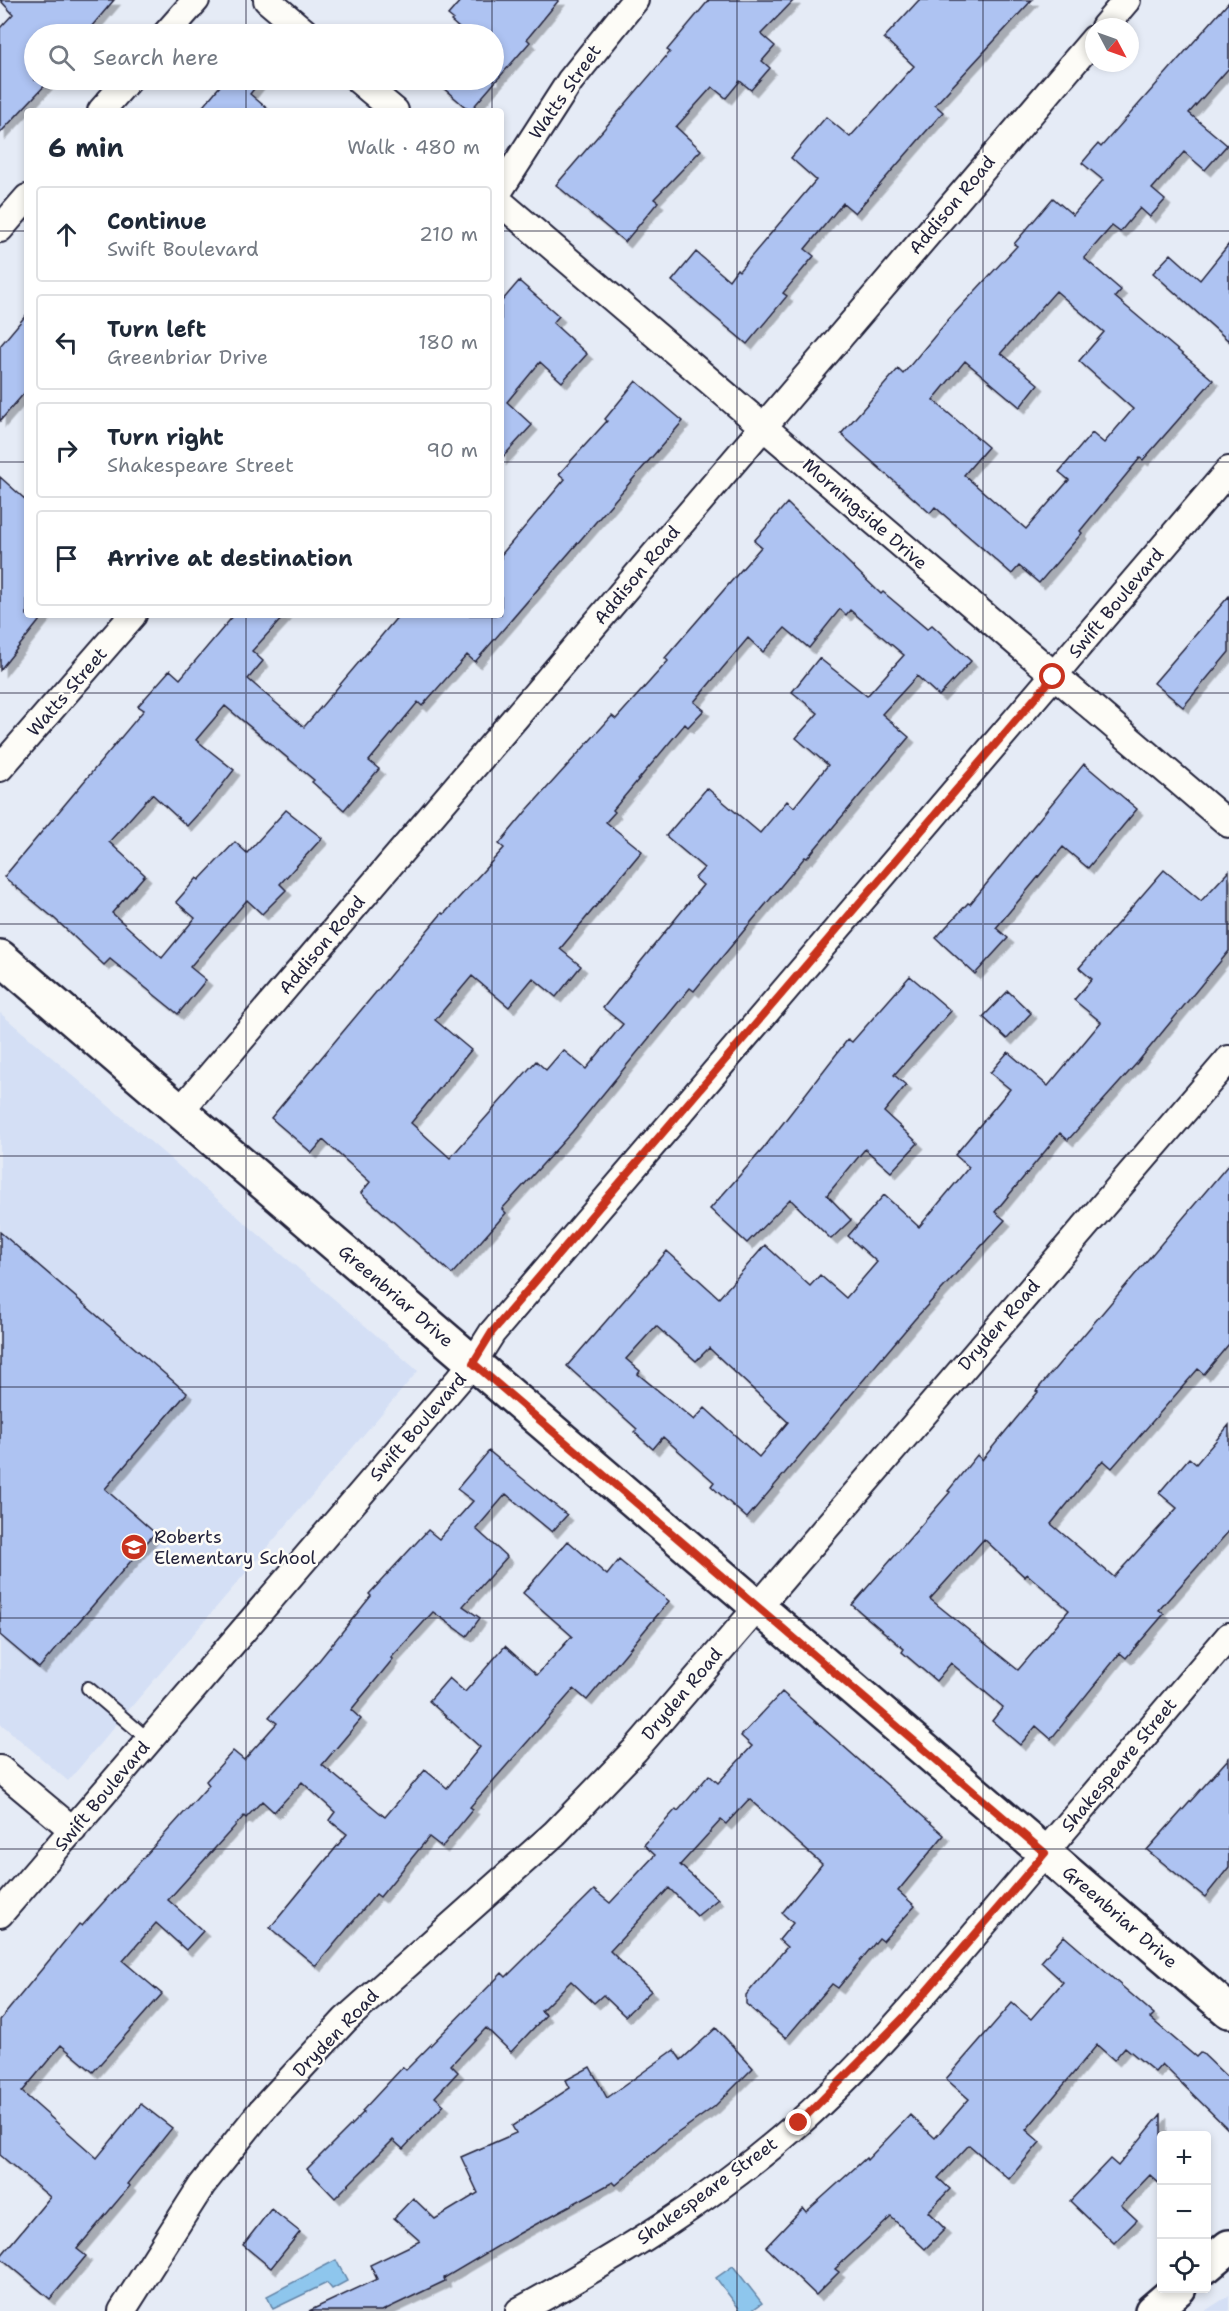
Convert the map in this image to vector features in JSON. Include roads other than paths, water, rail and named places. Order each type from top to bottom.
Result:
[{"type":"main road","name":"Greenbriar Drive","points":[[0,957],[1045,1853],[1225,2000]]},
{"type":"main road","points":[[1211,2262],[1229,2247]]},
{"type":"main road","points":[[1152,2311],[1174,2293]]},
{"type":"street","points":[[175,24],[196,0]]},
{"type":"street","points":[[267,0],[295,24]]},
{"type":"street","name":"Watts Street","points":[[504,183],[570,81],[635,0]]},
{"type":"street","points":[[1112,18],[1127,0]]},
{"type":"street","name":"Addison Road","points":[[180,1111],[1085,50]]},
{"type":"street","points":[[104,108],[119,90]]},
{"type":"street","points":[[370,90],[391,108]]},
{"type":"street","points":[[0,229],[24,201]]},
{"type":"street","name":"Morningside Drive","points":[[504,206],[764,426],[1053,677],[1229,824]]},
{"type":"street","name":"Swift Boulevard","points":[[0,1914],[473,1363],[492,1332],[1229,470]]},
{"type":"street","name":"Watts Street","points":[[0,768],[130,618]]},
{"type":"street","name":"Dryden Road","points":[[122,2311],[202,2185],[261,2111],[345,2020],[563,1825],[635,1750],[1229,1059]]},
{"type":"street","name":"Shakespeare Street","points":[[519,2311],[585,2275],[657,2229],[733,2176],[799,2123],[905,2016],[1229,1636]]},
{"type":"street","points":[[0,1769],[73,1830]]},
{"type":"lane","points":[[88,1688],[149,1740]]},
{"type":"water","points":[[336,2260],[347,2281],[332,2289],[327,2283],[273,2309],[267,2296]]},
{"type":"water","points":[[733,2266],[762,2303],[751,2311],[741,2311],[716,2278]]},
{"type":"place","name":"Roberts Elementary School","points":[[134,1547]]}]
